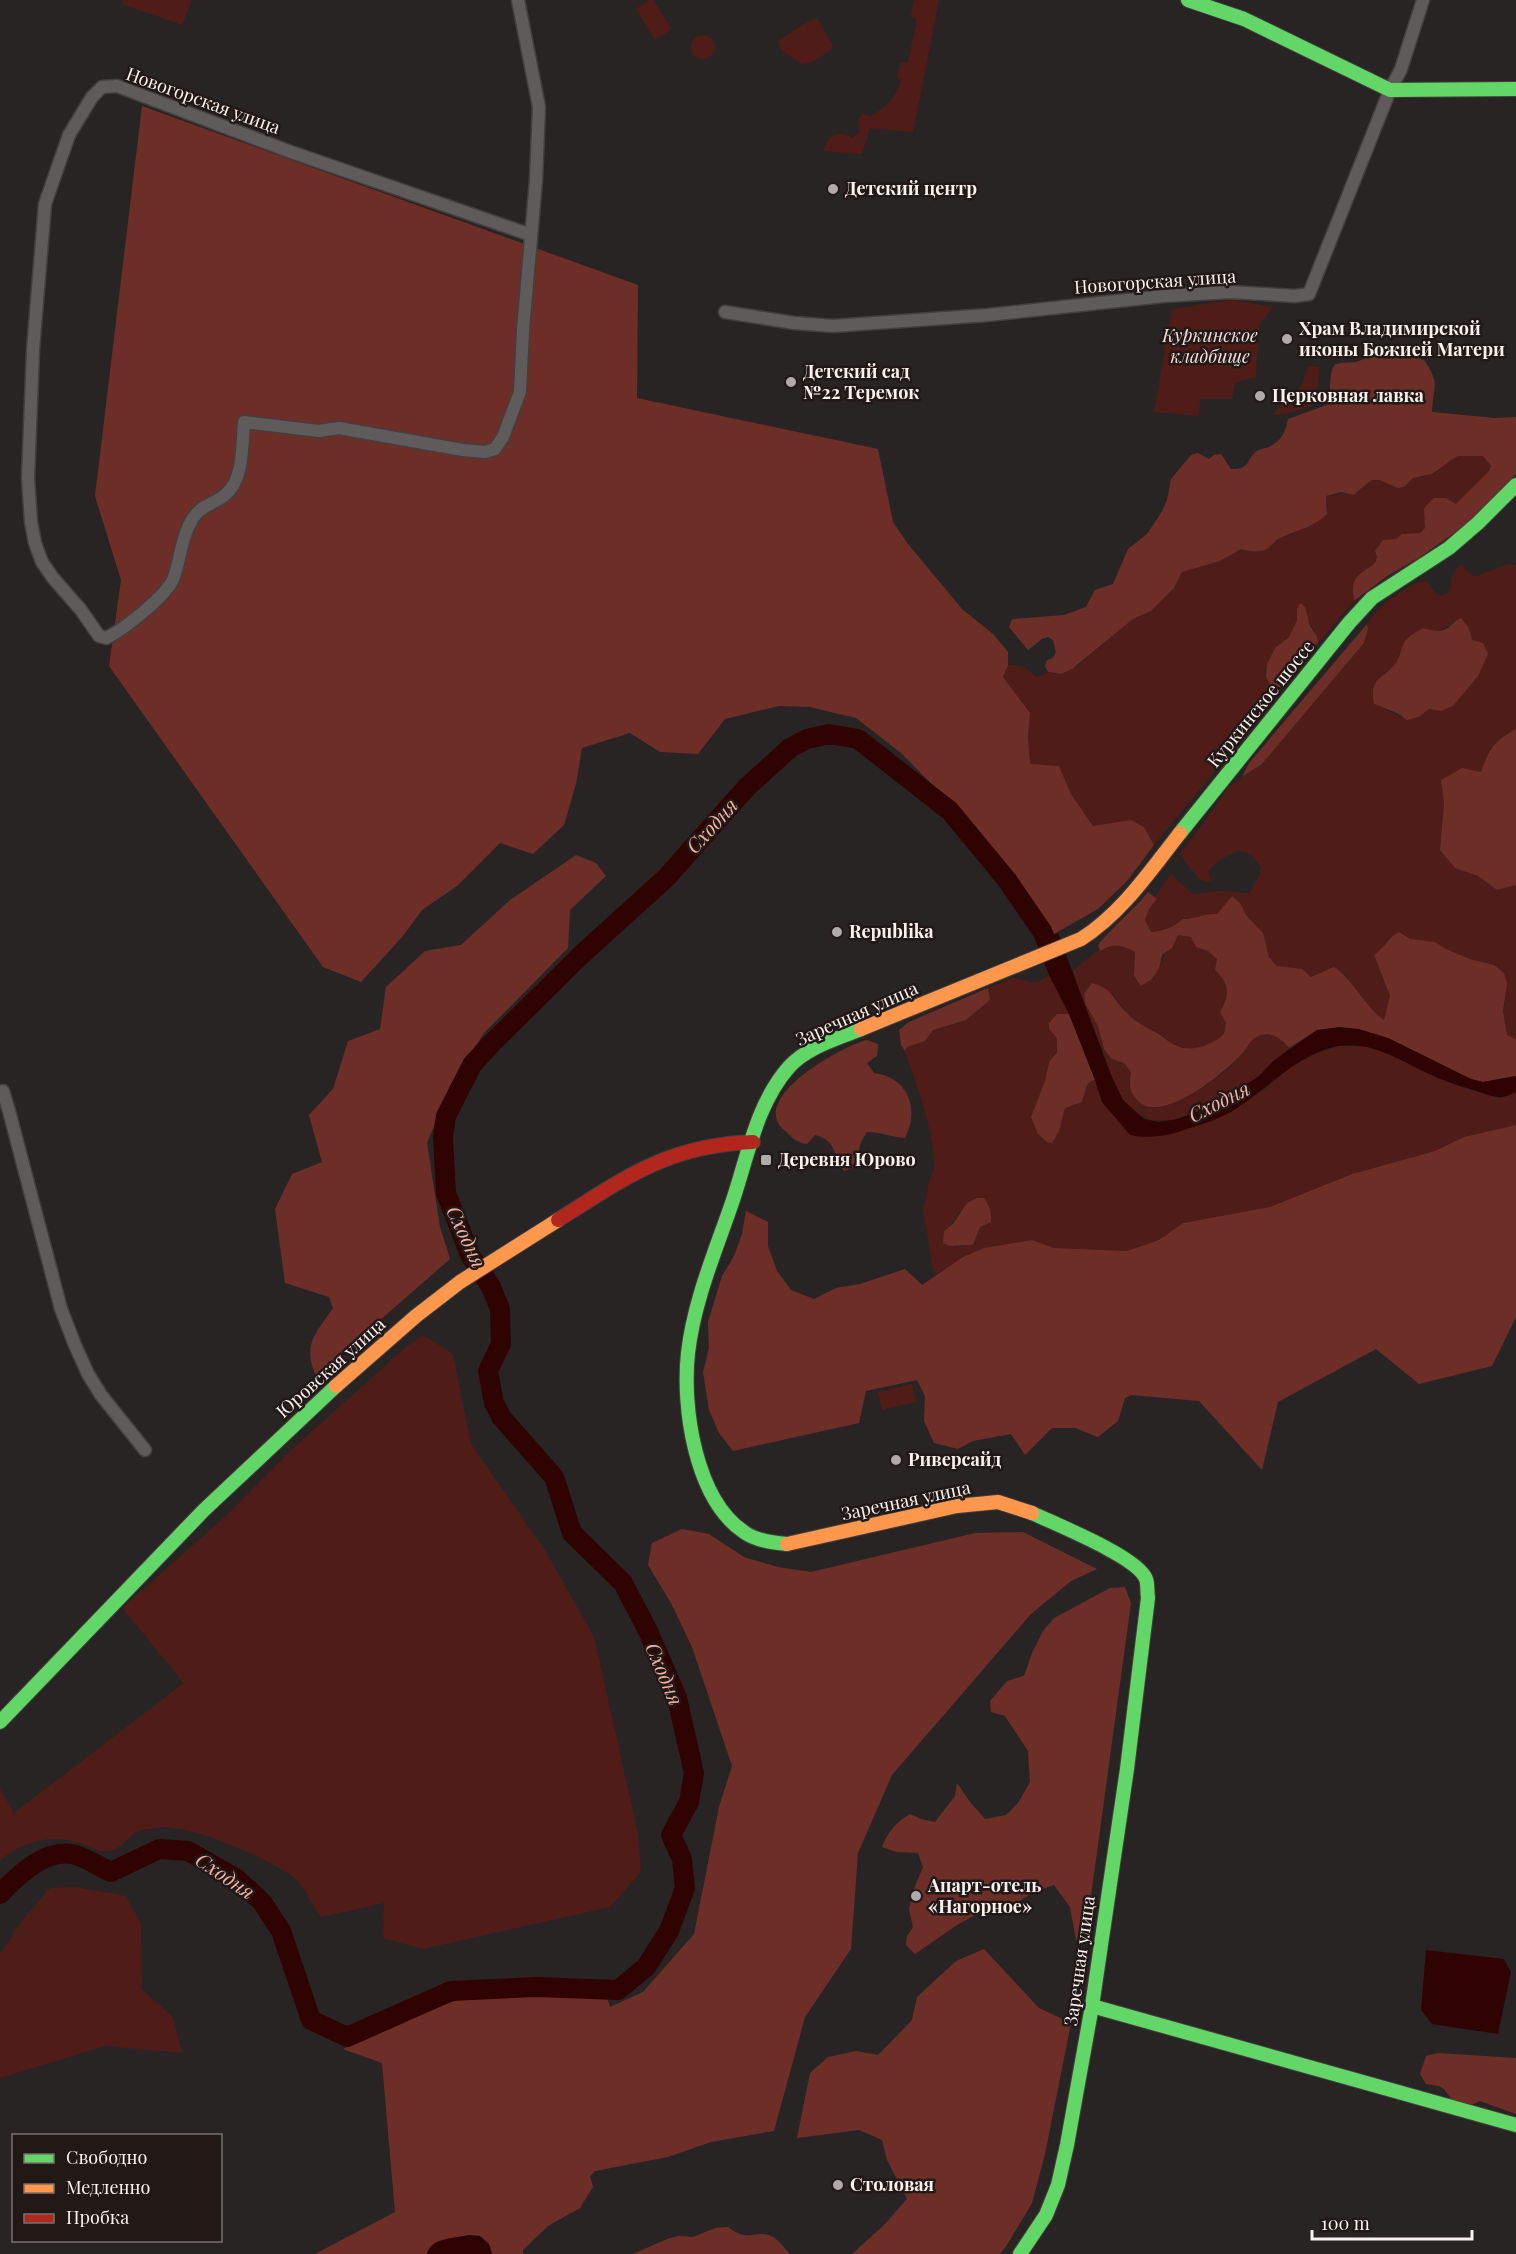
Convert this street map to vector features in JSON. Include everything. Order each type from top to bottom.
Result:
[{"type":"main road","points":[[1188,0],[1266,29],[1390,90],[1516,89]]},
{"type":"main road","name":"Куркинское шоссе","points":[[1045,954],[1073,943],[1106,921],[1125,902],[1342,632],[1372,598],[1449,548],[1516,485]]},
{"type":"main road","name":"Заречная улица","points":[[1020,2254],[1046,2215],[1058,2185],[1067,2145],[1092,2006],[1127,1769],[1146,1618],[1148,1587],[1146,1579],[1139,1569],[1121,1556],[1025,1509],[999,1502],[957,1506],[790,1544],[774,1544],[758,1540],[727,1519],[715,1502],[699,1458],[690,1414],[687,1362],[692,1327],[753,1142],[773,1089],[790,1066],[816,1048],[1045,954]]},
{"type":"main road","name":"Юровская улица","points":[[4,1718],[204,1510],[308,1411],[416,1316],[460,1282],[632,1173],[652,1163],[693,1148],[726,1142],[753,1142]]},
{"type":"main road","points":[[1092,2006],[1516,2125]]},
{"type":"street","points":[[518,0],[539,107],[531,236]]},
{"type":"street","name":"Новогорская улица","points":[[725,312],[794,323],[833,326],[988,315],[1164,296],[1230,292],[1295,296],[1309,294],[1390,90],[1401,69],[1423,0]]},
{"type":"street","name":"Новогорская улица","points":[[117,86],[291,152],[531,236],[520,392],[503,437],[495,449],[485,452],[463,450],[339,428],[319,431],[244,422],[239,469],[234,487],[198,512],[186,533],[174,579],[136,619],[106,638],[99,636],[42,562],[31,522],[28,478],[33,350],[45,204],[69,135],[92,97],[102,87],[117,86]]},
{"type":"street","points":[[0,1092],[3,1091],[9,1111],[61,1309],[75,1345],[88,1374],[101,1395],[145,1450]]},
{"type":"green space","points":[[124,0],[192,0],[182,25],[122,4]]},
{"type":"green space","points":[[649,0],[653,0],[672,29],[655,40],[636,9]]},
{"type":"green space","points":[[914,0],[939,0],[913,132],[870,128],[862,154],[823,151],[828,141],[838,134],[852,138],[860,131],[858,122],[861,116],[863,114],[871,116],[876,113],[890,101],[896,92],[901,80],[897,77],[900,63],[908,62],[917,19],[912,18],[911,15]]},
{"type":"green space","points":[[814,18],[818,20],[833,48],[813,62],[801,64],[780,49],[778,41]]},
{"type":"green space","points":[[703,35],[712,38],[715,47],[712,56],[703,59],[694,56],[691,47],[694,38]]},
{"type":"green space","name":"Куркинское кладбище","points":[[1231,300],[1273,307],[1259,325],[1256,377],[1235,383],[1232,399],[1200,399],[1199,416],[1154,412],[1172,309]]},
{"type":"green space","name":"Куркинское кладбище","points":[[1308,366],[1319,367],[1316,404],[1290,413],[1272,415],[1302,385]]},
{"type":"green space","points":[[1458,456],[1483,456],[1491,466],[1489,471],[1456,505],[1451,502],[1426,521],[1425,528],[1420,533],[1383,540],[1375,551],[1377,557],[1375,563],[1360,574],[1354,582],[1354,601],[1318,643],[1313,628],[1297,609],[1297,620],[1289,637],[1275,648],[1265,670],[1267,682],[1278,688],[1283,686],[1261,712],[1245,723],[1214,772],[1154,845],[1144,827],[1131,820],[1093,826],[1071,794],[1059,766],[1030,764],[1028,737],[1030,713],[1003,677],[1008,665],[1022,666],[1037,677],[1048,672],[1055,674],[1077,666],[1133,619],[1151,611],[1174,588],[1182,572],[1220,561],[1241,549],[1253,552],[1270,546],[1280,538],[1313,525],[1328,508],[1326,496],[1358,492],[1372,480],[1379,480],[1398,488],[1404,487],[1413,478],[1432,474]]},
{"type":"green space","points":[[1460,564],[1474,577],[1508,564],[1516,565],[1516,729],[1493,746],[1481,773],[1441,780],[1444,803],[1440,850],[1455,868],[1478,876],[1497,890],[1516,885],[1516,1039],[1507,1035],[1503,1011],[1506,997],[1494,965],[1470,959],[1435,942],[1388,938],[1383,949],[1374,955],[1390,997],[1384,1020],[1374,1013],[1345,974],[1311,977],[1277,966],[1269,957],[1262,933],[1246,915],[1241,904],[1232,896],[1217,915],[1183,919],[1164,930],[1151,932],[1145,920],[1149,909],[1157,900],[1155,897],[1171,874],[1193,894],[1222,891],[1249,893],[1260,875],[1261,867],[1251,855],[1239,850],[1221,859],[1208,871],[1212,882],[1200,880],[1180,855],[1229,787],[1262,764],[1364,643],[1367,624],[1378,610],[1401,591],[1426,581],[1438,596],[1449,593],[1452,576]],"holes":[[[1455,620],[1469,628],[1469,657],[1464,681],[1461,692],[1452,706],[1438,710],[1429,709],[1421,715],[1408,718],[1374,704],[1372,692],[1385,672],[1395,665],[1404,643],[1423,628],[1440,630]]]},
{"type":"green space","points":[[1178,935],[1191,937],[1196,947],[1208,951],[1218,959],[1215,970],[1224,980],[1227,990],[1221,1012],[1226,1023],[1224,1034],[1220,1038],[1202,1046],[1183,1049],[1132,1018],[1113,994],[1086,1005],[1098,1026],[1104,1049],[1112,1059],[1124,1063],[1131,1072],[1129,1083],[1142,1104],[1155,1108],[1166,1106],[1190,1095],[1226,1070],[1258,1036],[1266,1034],[1274,1036],[1289,1048],[1259,1076],[1229,1098],[1191,1116],[1171,1120],[1153,1120],[1136,1114],[1119,1094],[1073,971],[1098,951],[1116,944],[1135,952],[1134,976],[1159,968]]},
{"type":"green space","points":[[1049,975],[1069,1014],[1057,1014],[1049,1029],[1057,1038],[1058,1045],[1057,1051],[1049,1062],[1045,1081],[1031,1117],[1038,1134],[1059,1131],[1065,1108],[1082,1102],[1087,1085],[1095,1080],[1102,1102],[1136,1136],[1172,1134],[1230,1112],[1265,1089],[1293,1065],[1340,1046],[1366,1047],[1393,1055],[1426,1073],[1461,1087],[1499,1098],[1516,1092],[1516,1125],[1464,1137],[1435,1151],[1352,1174],[1270,1207],[1183,1223],[1159,1240],[1127,1251],[1054,1248],[1031,1240],[984,1248],[963,1257],[937,1275],[933,1270],[923,1208],[934,1168],[933,1154],[928,1124],[905,1051],[906,1047],[925,1041],[933,1030],[966,1020],[990,1000],[988,988],[1014,978],[1034,982]],"holes":[[[972,1202],[991,1222],[980,1227],[973,1245],[955,1247],[944,1231]]]},
{"type":"green space","points":[[423,1335],[453,1354],[471,1444],[545,1550],[594,1637],[638,1834],[641,1872],[610,1907],[423,1949],[383,1938],[384,1903],[321,1917],[292,1876],[245,1851],[186,1830],[155,1828],[141,1830],[119,1847],[109,1851],[66,1840],[45,1839],[17,1849],[0,1861],[0,1789],[14,1813],[184,1683],[122,1608],[228,1514],[288,1453],[406,1347]]},
{"type":"green space","points":[[912,1384],[916,1402],[882,1410],[878,1392]]},
{"type":"green space","points":[[75,1887],[126,1896],[141,1924],[142,1990],[173,2017],[182,2053],[105,2046],[0,2078],[0,1954],[22,1921],[50,1888]]},
{"type":"shaded area","points":[[142,106],[638,285],[637,398],[878,449],[893,522],[908,544],[962,609],[993,634],[1008,652],[1008,665],[1003,677],[1030,713],[1028,737],[1030,764],[1059,766],[1071,794],[1093,826],[1131,820],[1144,827],[1154,845],[1127,881],[1098,909],[1052,935],[965,818],[901,753],[856,718],[810,707],[779,706],[725,719],[698,754],[660,752],[630,733],[582,748],[576,784],[564,825],[533,854],[500,843],[457,886],[422,910],[403,936],[361,982],[323,967],[109,666],[121,580],[95,496]]},
{"type":"shaded area","points":[[1378,353],[1398,358],[1412,357],[1424,360],[1433,375],[1435,385],[1432,412],[1495,418],[1516,417],[1516,474],[1468,523],[1420,557],[1387,576],[1354,601],[1354,581],[1375,563],[1377,557],[1375,551],[1383,540],[1396,539],[1402,534],[1420,533],[1425,528],[1424,508],[1434,498],[1446,498],[1456,504],[1489,471],[1491,466],[1483,456],[1458,456],[1432,474],[1413,478],[1404,487],[1398,488],[1379,480],[1372,480],[1353,495],[1341,492],[1326,496],[1327,514],[1322,519],[1280,538],[1265,550],[1241,549],[1220,561],[1182,572],[1174,588],[1151,611],[1133,619],[1072,669],[1061,674],[1048,672],[1045,666],[1047,660],[1053,658],[1056,652],[1053,640],[1048,637],[1042,639],[1028,650],[1009,627],[1012,619],[1064,615],[1086,607],[1095,590],[1113,584],[1128,549],[1147,534],[1167,500],[1171,479],[1191,455],[1198,453],[1209,459],[1221,454],[1231,469],[1242,468],[1257,451],[1279,440],[1284,433],[1288,419],[1327,405],[1332,371],[1336,364],[1356,362]]},
{"type":"shaded area","points":[[1300,603],[1305,607],[1318,643],[1283,686],[1271,687],[1266,677],[1267,664],[1275,648],[1289,637],[1297,620],[1297,609]]},
{"type":"shaded area","points":[[1461,618],[1469,628],[1472,640],[1483,643],[1488,654],[1478,676],[1453,706],[1441,711],[1429,709],[1419,717],[1407,720],[1397,713],[1374,704],[1373,689],[1377,681],[1396,663],[1403,646],[1412,634],[1423,628],[1436,631],[1445,630]]},
{"type":"shaded area","points":[[1367,624],[1364,643],[1262,764],[1242,777],[1249,763]]},
{"type":"shaded area","points":[[1516,729],[1516,885],[1497,890],[1478,876],[1455,868],[1440,850],[1444,803],[1441,780],[1462,768],[1481,772],[1493,746]]},
{"type":"shaded area","points":[[576,855],[596,863],[606,876],[570,910],[568,948],[484,1033],[450,1086],[427,1143],[440,1227],[450,1259],[316,1376],[310,1356],[311,1347],[316,1332],[333,1308],[329,1297],[285,1283],[275,1209],[292,1174],[322,1162],[309,1115],[333,1089],[348,1041],[380,1029],[386,987],[425,951],[461,945],[510,900]]},
{"type":"shaded area","points":[[1148,892],[1157,899],[1149,909],[1145,920],[1151,932],[1168,929],[1183,919],[1217,914],[1232,896],[1263,933],[1269,957],[1277,966],[1302,969],[1311,977],[1334,967],[1384,1020],[1390,996],[1374,955],[1399,932],[1410,939],[1435,942],[1470,959],[1494,965],[1504,973],[1507,984],[1503,1011],[1507,1035],[1516,1039],[1516,1076],[1483,1082],[1471,1079],[1388,1038],[1317,1030],[1289,1048],[1274,1036],[1266,1034],[1258,1036],[1231,1065],[1191,1094],[1162,1106],[1149,1107],[1139,1102],[1130,1088],[1131,1072],[1124,1063],[1112,1059],[1104,1049],[1098,1026],[1086,1005],[1084,994],[1092,983],[1108,991],[1137,1021],[1183,1048],[1195,1048],[1214,1041],[1224,1034],[1226,1023],[1220,1012],[1226,1000],[1227,990],[1224,980],[1215,970],[1217,959],[1208,951],[1196,947],[1191,937],[1178,935],[1172,948],[1162,955],[1159,968],[1152,979],[1141,986],[1134,976],[1135,952],[1117,945],[1100,951],[1098,945]]},
{"type":"shaded area","points":[[1058,933],[1111,1075],[1123,1100],[1144,1119],[1159,1122],[1177,1119],[1213,1106],[1259,1076],[1273,1061],[1317,1030],[1339,1027],[1359,1029],[1388,1038],[1471,1079],[1483,1082],[1516,1076],[1516,1092],[1503,1097],[1491,1096],[1431,1075],[1373,1049],[1351,1045],[1339,1046],[1323,1050],[1295,1065],[1244,1103],[1220,1117],[1164,1135],[1143,1137],[1130,1135],[1102,1102],[1069,1014],[1040,952],[1040,941]]},
{"type":"shaded area","points":[[988,988],[990,1000],[966,1020],[933,1030],[925,1041],[907,1047],[905,1051],[901,1045],[899,1030],[909,1022]]},
{"type":"shaded area","points":[[1057,1014],[1069,1014],[1095,1080],[1087,1085],[1082,1102],[1065,1108],[1059,1131],[1052,1143],[1047,1142],[1038,1134],[1031,1117],[1045,1081],[1049,1062],[1057,1052],[1057,1038],[1049,1029],[1049,1023]]},
{"type":"shaded area","points":[[867,1040],[878,1044],[877,1056],[867,1063],[874,1073],[886,1076],[903,1088],[911,1106],[911,1116],[905,1138],[867,1132],[861,1142],[855,1167],[844,1171],[828,1141],[815,1135],[807,1144],[803,1143],[784,1130],[776,1117],[778,1103],[788,1089],[803,1075],[838,1052]]},
{"type":"shaded area","points":[[1516,1125],[1516,1317],[1492,1366],[1419,1384],[1376,1349],[1278,1402],[1262,1470],[1199,1401],[1131,1395],[1125,1398],[1118,1421],[1098,1437],[1075,1428],[1052,1428],[1025,1455],[1011,1434],[973,1441],[958,1449],[934,1443],[924,1421],[925,1396],[917,1380],[866,1391],[859,1423],[733,1451],[719,1433],[709,1410],[703,1372],[709,1348],[708,1322],[722,1276],[734,1256],[742,1234],[746,1211],[768,1222],[768,1246],[777,1271],[791,1290],[814,1299],[836,1288],[860,1284],[905,1269],[922,1285],[963,1257],[984,1248],[1032,1240],[1054,1248],[1127,1251],[1159,1240],[1183,1223],[1270,1207],[1352,1174],[1435,1151],[1464,1137]]},
{"type":"shaded area","points":[[977,1198],[984,1198],[989,1206],[991,1222],[980,1227],[973,1245],[949,1246],[943,1243],[944,1231],[953,1224],[967,1203]]},
{"type":"shaded area","points":[[682,1529],[709,1534],[744,1557],[778,1567],[811,1572],[975,1533],[1023,1532],[1097,1569],[1071,1581],[1031,1614],[892,1775],[858,1853],[851,1949],[805,2017],[774,2131],[711,2142],[668,2157],[595,2171],[590,2176],[593,2187],[580,2208],[548,2226],[523,2250],[523,2254],[492,2254],[489,2244],[480,2236],[474,2236],[442,2241],[435,2244],[427,2254],[315,2254],[395,2212],[382,2063],[343,2049],[390,2029],[425,2008],[472,1997],[530,1993],[606,1995],[610,2007],[643,1992],[694,1934],[719,1807],[732,1766],[692,1647],[671,1603],[648,1565],[652,1543]]},
{"type":"shaded area","points":[[1125,1587],[1131,1603],[1085,1940],[1076,1940],[1070,1907],[1054,1885],[1034,1892],[1019,1901],[979,1913],[915,1954],[906,1945],[907,1936],[913,1927],[909,1909],[923,1867],[918,1853],[897,1852],[882,1847],[887,1836],[910,1814],[935,1822],[955,1796],[957,1783],[985,1819],[1006,1815],[1018,1803],[1030,1782],[1028,1751],[1005,1716],[991,1712],[990,1701],[1007,1681],[1024,1676],[1043,1631],[1054,1618],[1110,1588]]},
{"type":"shaded area","points":[[984,1949],[1039,2008],[1071,2023],[1045,2154],[1032,2203],[1000,2254],[852,2254],[884,2225],[907,2199],[887,2160],[882,2140],[859,2130],[797,2138],[810,2073],[828,2057],[856,2051],[878,2055],[912,2020],[917,1997],[956,1961]]},
{"type":"shaded area","points":[[1426,1950],[1504,1959],[1511,1972],[1498,2034],[1432,2024],[1421,2010]]},
{"type":"shaded area","points":[[1438,2053],[1516,2058],[1516,2114],[1480,2101],[1469,2106],[1452,2100],[1439,2086],[1426,2084],[1420,2074],[1426,2056]]},
{"type":"shaded area","points":[[728,2227],[742,2234],[762,2234],[773,2237],[790,2254],[633,2254],[667,2239],[679,2236],[693,2237],[715,2228]]},
{"type":"shaded area","points":[[468,2235],[480,2236],[489,2244],[492,2254],[427,2254],[433,2244]]},
{"type":"waterway","name":"Сходня","points":[[0,1894],[24,1871],[54,1855],[76,1855],[111,1872],[159,1849],[188,1851],[237,1879],[262,1902],[281,1931],[311,2020],[347,2037],[451,1991],[536,1987],[618,1990],[646,1967],[669,1931],[685,1888],[682,1859],[671,1835],[689,1802],[694,1773],[677,1698],[648,1631],[623,1583],[572,1533],[554,1477],[502,1418],[494,1403],[488,1371],[501,1344],[500,1309],[491,1287],[470,1255],[446,1193],[443,1137],[446,1116],[472,1065],[490,1045],[581,955],[666,878],[747,787],[790,748],[807,739],[829,734],[858,739],[950,811],[1007,880],[1042,931],[1055,962]]},
{"type":"traffic: fast","points":[[1188,0],[1244,19],[1390,90],[1516,89]]},
{"type":"traffic: fast","points":[[1180,833],[1349,623],[1372,598],[1449,548],[1516,485]]},
{"type":"traffic: fast","points":[[787,1544],[754,1538],[744,1532],[727,1517],[714,1498],[703,1475],[690,1425],[687,1399],[688,1353],[695,1314],[706,1275],[761,1113],[769,1097],[789,1067],[804,1054],[861,1029]]},
{"type":"traffic: fast","points":[[0,1722],[204,1510],[336,1386]]},
{"type":"traffic: fast","points":[[1020,2254],[1046,2215],[1058,2185],[1067,2145],[1092,2006],[1127,1769],[1148,1598],[1146,1579],[1140,1570],[1128,1561],[1095,1542],[1032,1513]]},
{"type":"traffic: fast","points":[[1092,2006],[1516,2125]]},
{"type":"traffic: slow","points":[[861,1029],[1081,939],[1110,917],[1180,833]]},
{"type":"traffic: slow","points":[[336,1386],[416,1316],[460,1282],[558,1220]]},
{"type":"traffic: slow","points":[[787,1544],[957,1506],[998,1502],[1032,1513]]},
{"type":"traffic: jam","points":[[558,1220],[627,1177],[672,1157],[723,1144],[753,1142]]},
{"type":"place","name":"Детский центр","points":[[833,189]]},
{"type":"place","name":"Храм Владимирской иконы Божией Матери","points":[[1287,339]]},
{"type":"place","name":"Детский сад №22 Теремок","points":[[791,382]]},
{"type":"place","name":"Церковная лавка","points":[[1260,396]]},
{"type":"place","name":"Republika","points":[[837,932]]},
{"type":"place","name":"Деревня Юрово","points":[[766,1160]]},
{"type":"place","name":"Риверсайд","points":[[896,1460]]},
{"type":"place","name":"Апарт-отель «Нагорное»","points":[[916,1896]]},
{"type":"place","name":"Столовая","points":[[838,2185]]}]
